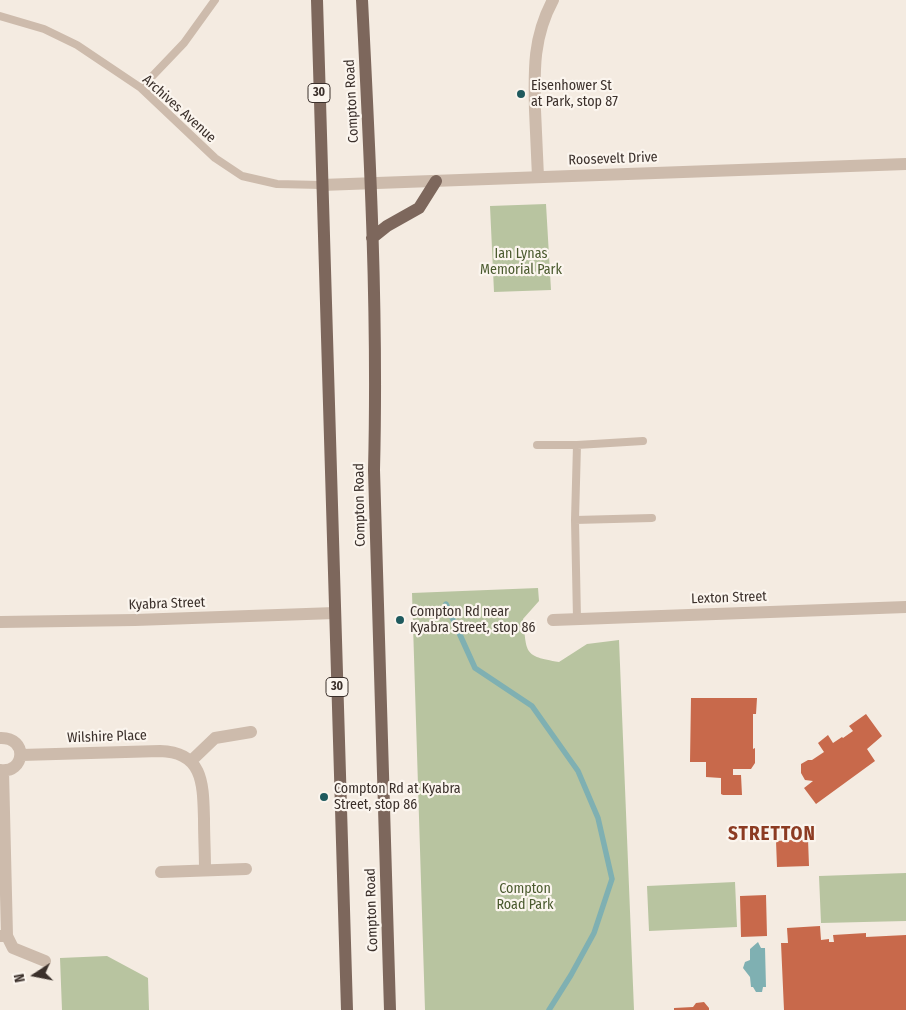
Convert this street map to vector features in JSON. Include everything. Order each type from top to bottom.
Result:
[{"type":"main road","name":"Compton Road","points":[[316,0],[347,1010]]},
{"type":"main road","name":"Compton Road","points":[[362,0],[372,238],[376,394],[374,470],[390,1010]]},
{"type":"main road","points":[[372,238],[387,226],[419,208],[436,181]]},
{"type":"street","points":[[538,177],[534,76],[536,48],[542,23],[553,0]]},
{"type":"street","name":"Roosevelt Drive","points":[[321,185],[370,185],[906,164]]},
{"type":"street","name":"Lexton Street","points":[[553,620],[906,607]]},
{"type":"street","name":"Kyabra Street","points":[[0,622],[135,620],[335,613]]},
{"type":"street","points":[[205,870],[203,789],[199,773],[191,761],[215,738],[251,732]]},
{"type":"street","points":[[0,738],[9,738],[15,741],[19,746],[21,754],[17,765],[12,769],[1,771],[4,936],[13,948],[45,961]]},
{"type":"street","name":"Wilshire Place","points":[[21,754],[171,751],[181,754],[191,761]]},
{"type":"street","points":[[161,872],[246,869]]},
{"type":"lane","points":[[141,88],[184,43],[215,0]]},
{"type":"lane","name":"Archives Avenue","points":[[0,16],[44,29],[77,45],[141,88],[215,158],[242,176],[277,184],[321,185]]},
{"type":"lane","points":[[537,445],[643,441]]},
{"type":"lane","points":[[576,619],[575,520],[577,444]]},
{"type":"lane","points":[[575,520],[652,518]]},
{"type":"green space","name":"Ian Lynas Memorial Park","points":[[546,204],[551,290],[494,292],[490,206]]},
{"type":"green space","name":"Compton Road Park","points":[[538,588],[539,601],[523,619],[525,639],[529,651],[533,655],[559,662],[587,644],[619,640],[634,1010],[425,1010],[412,593]]},
{"type":"green space","points":[[906,873],[906,921],[821,923],[819,876]]},
{"type":"green space","points":[[735,882],[737,927],[649,931],[647,886]]},
{"type":"green space","points":[[107,956],[148,978],[149,1010],[62,1010],[60,958]]},
{"type":"water","points":[[758,942],[761,948],[765,948],[766,987],[763,987],[762,992],[756,992],[751,987],[750,977],[743,968],[745,962],[750,960],[750,949]]},
{"type":"building","points":[[691,698],[757,698],[756,714],[753,714],[755,763],[751,769],[733,769],[733,775],[741,775],[742,795],[721,794],[721,778],[706,777],[706,762],[690,762]]},
{"type":"building","points":[[866,714],[882,736],[867,749],[875,761],[816,804],[804,788],[813,781],[805,780],[801,773],[801,764],[812,760],[824,752],[818,743],[828,735],[833,743],[843,738],[853,731],[849,726]]},
{"type":"building","points":[[808,839],[809,866],[777,867],[776,841]]},
{"type":"building","points":[[766,895],[767,936],[741,937],[740,896]]},
{"type":"building","points":[[820,926],[821,940],[829,939],[829,942],[834,942],[833,935],[866,933],[866,937],[906,935],[906,1010],[784,1010],[781,943],[788,943],[787,928]]},
{"type":"building","points":[[704,1002],[709,1010],[674,1010],[674,1008],[693,1007],[696,1003]]},
{"type":"waterway","points":[[446,604],[475,668],[532,706],[578,771],[598,818],[612,879],[594,933],[549,1010]]},
{"type":"place","name":"Eisenhower St at Park, stop 87","points":[[521,94]]},
{"type":"place","name":"Compton Rd near Kyabra Street, stop 86","points":[[400,620]]},
{"type":"place","name":"Compton Rd at Kyabra Street, stop 86","points":[[324,797]]},
{"type":"district","name":"STRETTON","points":[[772,835]]}]
